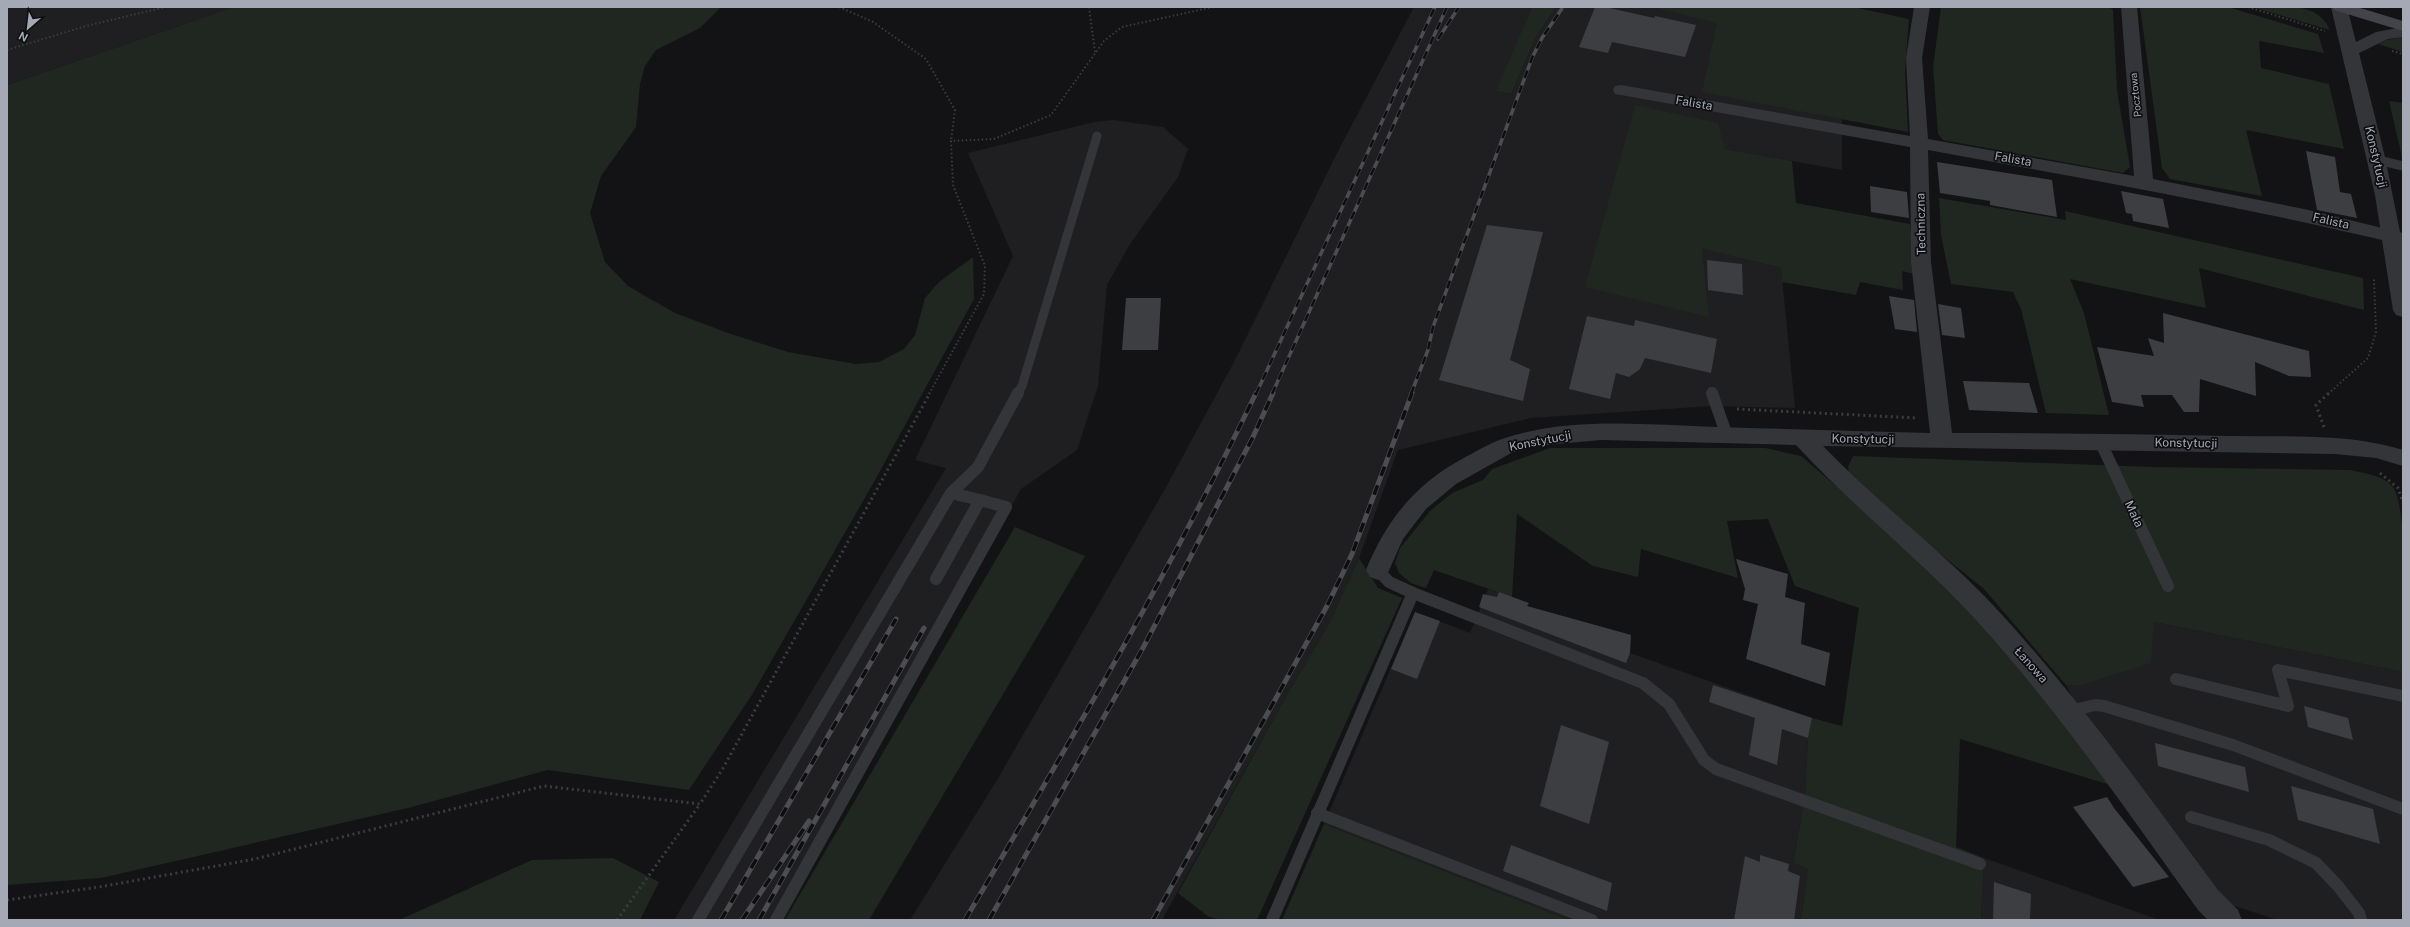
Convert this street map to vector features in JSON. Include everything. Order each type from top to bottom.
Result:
[{"type":"main road","points":[[2340,7],[2403,26]]},
{"type":"main road","points":[[2383,7],[2403,13]]},
{"type":"street","name":"Techniczna","points":[[1922,7],[1914,58],[1920,143],[1921,262],[1942,442]]},
{"type":"street","name":"Konstytucji","points":[[2340,7],[2398,238],[2403,310]]},
{"type":"street","name":"Pocztowa","points":[[2127,8],[2144,183]]},
{"type":"street","points":[[2351,51],[2374,37],[2384,33],[2403,32]]},
{"type":"street","name":"Falista","points":[[1621,90],[2144,183],[2304,215],[2398,238]]},
{"type":"street","name":"Konstytucji","points":[[1378,570],[1386,547],[1397,529],[1422,497],[1462,469],[1512,444],[1559,435],[1601,432],[1942,442],[2100,441],[2335,446],[2376,450],[2403,458]]},
{"type":"street","name":"Łanowa","points":[[1802,438],[1834,474],[1922,552],[1984,612],[2070,711],[2208,900],[2228,920]]},
{"type":"lane","points":[[698,920],[951,493],[978,467],[1022,386],[1097,136]]},
{"type":"lane","points":[[2378,160],[2403,166]]},
{"type":"lane","points":[[1712,393],[1727,436]]},
{"type":"lane","name":"Mała","points":[[2100,441],[2168,586]]},
{"type":"lane","points":[[776,920],[1006,507],[951,493]]},
{"type":"lane","points":[[936,579],[980,500]]},
{"type":"lane","points":[[1378,570],[1388,582],[1413,593],[1643,683],[1669,704],[1704,760],[1716,769],[1980,864]]},
{"type":"lane","points":[[1272,920],[1413,593]]},
{"type":"lane","points":[[2176,679],[2288,706],[2278,670],[2403,696]]},
{"type":"lane","points":[[2070,711],[2095,705],[2104,706],[2233,745],[2403,809]]},
{"type":"lane","points":[[1317,814],[1592,920]]},
{"type":"lane","points":[[2191,818],[2269,840],[2316,863],[2338,886],[2359,913],[2361,920]]},
{"type":"path","points":[[7,50],[78,28],[166,7]]},
{"type":"path","points":[[616,920],[666,854],[722,770],[840,560],[984,294],[985,266],[953,185],[951,140],[955,110],[926,59],[873,22],[839,7]]},
{"type":"path","points":[[1089,7],[1096,53]]},
{"type":"path","points":[[951,140],[994,139],[1051,115],[1104,41],[1122,27],[1213,7]]},
{"type":"path","points":[[2248,7],[2328,32]]},
{"type":"path","points":[[2324,427],[2316,406],[2368,358],[2376,332]]},
{"type":"path","points":[[7,900],[99,887],[255,859],[544,786],[700,804]]},
{"type":"shaded area","points":[[7,7],[234,7],[7,85]]},
{"type":"shaded area","points":[[234,7],[721,7],[700,28],[656,50],[645,66],[640,84],[636,127],[601,176],[590,213],[605,262],[628,286],[675,313],[728,333],[788,352],[856,364],[879,362],[904,349],[915,335],[925,298],[939,282],[973,257],[974,299],[874,482],[753,693],[689,790],[548,770],[408,808],[101,878],[7,885],[7,85]]},
{"type":"shaded area","points":[[1414,7],[1532,7],[1497,91],[1511,94],[1536,37],[1556,7],[1853,7],[1850,36],[1838,69],[1842,118],[1842,170],[1725,149],[1702,249],[1781,268],[1795,408],[1712,406],[1531,418],[1398,450],[1359,558],[1330,622],[1284,700],[1162,920],[910,920],[997,780],[1165,489],[1234,362],[1336,155]]},
{"type":"shaded area","points":[[1532,7],[1556,7],[1536,37],[1511,94],[1496,91]]},
{"type":"shaded area","points":[[1653,7],[1853,7],[1909,19],[1905,71],[1908,132],[1702,92],[1717,23]]},
{"type":"shaded area","points":[[1941,7],[2108,7],[2113,10],[2117,90],[2130,167],[2123,173],[1943,140],[1938,134],[1933,67]]},
{"type":"shaded area","points":[[2140,7],[2228,7],[2318,34],[2324,53],[2259,41],[2261,68],[2329,84],[2344,149],[2246,130],[2262,196],[2170,179],[2162,168]]},
{"type":"shaded area","points":[[2252,7],[2297,7],[2317,14],[2324,20],[2330,30]]},
{"type":"shaded area","points":[[2403,37],[2403,52],[2378,44],[2387,40]]},
{"type":"shaded area","points":[[2389,101],[2403,103],[2403,158],[2402,157]]},
{"type":"shaded area","points":[[1635,105],[1718,123],[1725,149],[1792,161],[1796,203],[1910,224],[1915,274],[1902,271],[1903,290],[1860,282],[1856,295],[1782,282],[1781,268],[1702,249],[1709,317],[1585,287]]},
{"type":"shaded area","points":[[1113,120],[1163,127],[1188,149],[1178,177],[1130,244],[1107,285],[1098,386],[1077,450],[1021,489],[784,920],[674,920],[946,468],[915,460],[1013,256],[968,153],[1094,122]]},
{"type":"shaded area","points":[[1939,198],[2066,220],[2065,211],[2363,278],[2364,310],[2199,268],[2206,308],[2070,279],[2084,313],[2109,415],[2046,413],[2021,309],[2013,292],[1951,284],[1941,235]]},
{"type":"shaded area","points":[[1550,448],[1765,448],[1801,456],[1934,570],[2039,685],[2117,787],[1960,739],[1956,847],[1984,858],[1981,920],[1801,920],[1808,869],[1793,863],[1805,796],[1808,738],[1812,718],[1842,726],[1859,608],[1795,586],[1768,519],[1727,521],[1738,578],[1641,549],[1638,577],[1593,566],[1517,514],[1512,597],[1434,570],[1426,588],[1411,583],[1399,573],[1395,563],[1400,548],[1430,511],[1452,493],[1483,480],[1492,469]]},
{"type":"shaded area","points":[[1853,456],[2153,467],[2350,470],[2378,477],[2388,482],[2392,486],[2398,498],[2401,519],[2404,574],[2403,672],[2154,622],[2151,663],[2078,686],[2066,685],[1984,589],[1851,482],[1848,467]]},
{"type":"shaded area","points":[[1015,527],[1085,556],[869,920],[785,920]]},
{"type":"shaded area","points":[[1359,558],[1378,588],[1402,598],[1257,920],[1222,920],[1209,917],[1178,893],[1284,700],[1330,622]]},
{"type":"shaded area","points":[[1488,589],[1529,603],[1527,606],[1550,615],[1552,613],[1631,635],[1630,653],[1812,718],[1808,738],[1805,796],[1793,863],[1808,869],[1801,920],[1569,920],[1324,824],[1415,612],[1470,633]]},
{"type":"shaded area","points":[[2154,622],[2403,672],[2403,920],[2278,920],[2228,904],[2117,787],[2066,685],[2078,686]]},
{"type":"shaded area","points":[[1324,824],[1569,920],[1282,920]]},
{"type":"shaded area","points":[[613,858],[659,882],[640,920],[399,920],[532,860]]},
{"type":"shaded area","points":[[1984,858],[2160,920],[1981,920]]},
{"type":"building","points":[[1595,7],[1605,7],[1654,18],[1655,16],[1696,25],[1685,57],[1612,42],[1608,53],[1579,47]]},
{"type":"building","points":[[2306,151],[2335,157],[2340,192],[2351,194],[2357,218],[2317,210]]},
{"type":"building","points":[[1937,162],[2052,180],[2057,217],[1990,205],[1990,201],[1940,193]]},
{"type":"building","points":[[1870,186],[1907,192],[1909,218],[1871,212]]},
{"type":"building","points":[[2121,191],[2163,199],[2169,228],[2133,221],[2132,214],[2126,213]]},
{"type":"building","points":[[1487,225],[1543,232],[1510,360],[1530,369],[1523,401],[1439,380]]},
{"type":"building","points":[[1707,260],[1742,264],[1743,295],[1708,290]]},
{"type":"building","points":[[1889,296],[1914,300],[1917,332],[1895,329]]},
{"type":"building","points":[[1126,298],[1161,298],[1158,350],[1122,350]]},
{"type":"building","points":[[1938,304],[1961,308],[1965,338],[1942,335]]},
{"type":"building","points":[[2163,313],[2309,351],[2311,377],[2289,376],[2255,362],[2256,396],[2200,379],[2199,412],[2184,412],[2172,395],[2141,395],[2144,407],[2112,402],[2097,347],[2154,356],[2148,338],[2164,343]]},
{"type":"building","points":[[1587,316],[1634,326],[1635,320],[1717,339],[1711,373],[1645,358],[1640,369],[1629,377],[1616,373],[1610,399],[1569,389]]},
{"type":"building","points":[[1963,381],[2029,383],[2038,413],[1969,410]]},
{"type":"building","points":[[1736,559],[1788,574],[1785,597],[1805,603],[1801,644],[1830,653],[1825,686],[1746,659],[1758,604],[1743,600],[1745,589]]},
{"type":"building","points":[[1499,592],[1529,603],[1527,606],[1631,635],[1630,653],[1626,663],[1479,607],[1483,594],[1497,597]]},
{"type":"building","points":[[1415,612],[1440,621],[1417,679],[1391,669]]},
{"type":"building","points":[[1713,685],[1812,718],[1808,738],[1782,729],[1777,765],[1749,755],[1755,718],[1709,702]]},
{"type":"building","points":[[2304,706],[2348,718],[2353,740],[2308,727]]},
{"type":"building","points":[[1561,725],[1609,742],[1589,824],[1540,806]]},
{"type":"building","points":[[2155,743],[2245,767],[2249,792],[2158,766]]},
{"type":"building","points":[[2291,786],[2373,809],[2380,844],[2298,820]]},
{"type":"building","points":[[2107,797],[2114,808],[2169,877],[2133,887],[2073,807]]},
{"type":"building","points":[[1511,845],[1612,883],[1607,911],[1503,871]]},
{"type":"building","points":[[1760,855],[1789,864],[1788,871],[1800,876],[1794,920],[1734,920],[1745,856],[1760,862]]},
{"type":"building","points":[[1994,882],[2031,894],[2030,920],[1993,920]]},
{"type":"railway","points":[[1256,394],[1435,7]]},
{"type":"railway","points":[[1272,394],[1447,7]]},
{"type":"railway","points":[[1438,39],[1459,7]]},
{"type":"railway","points":[[1411,394],[1428,350],[1433,327],[1532,58],[1542,38],[1563,7]]},
{"type":"railway","points":[[965,920],[1079,725],[1153,594],[1223,461],[1256,393]]},
{"type":"railway","points":[[989,920],[1144,646],[1253,437],[1273,393]]},
{"type":"railway","points":[[1153,920],[1327,606],[1352,554],[1412,393]]},
{"type":"railway","points":[[721,920],[896,619]]},
{"type":"railway","points":[[759,920],[924,628]]},
{"type":"railway","points":[[742,920],[809,821]]}]
